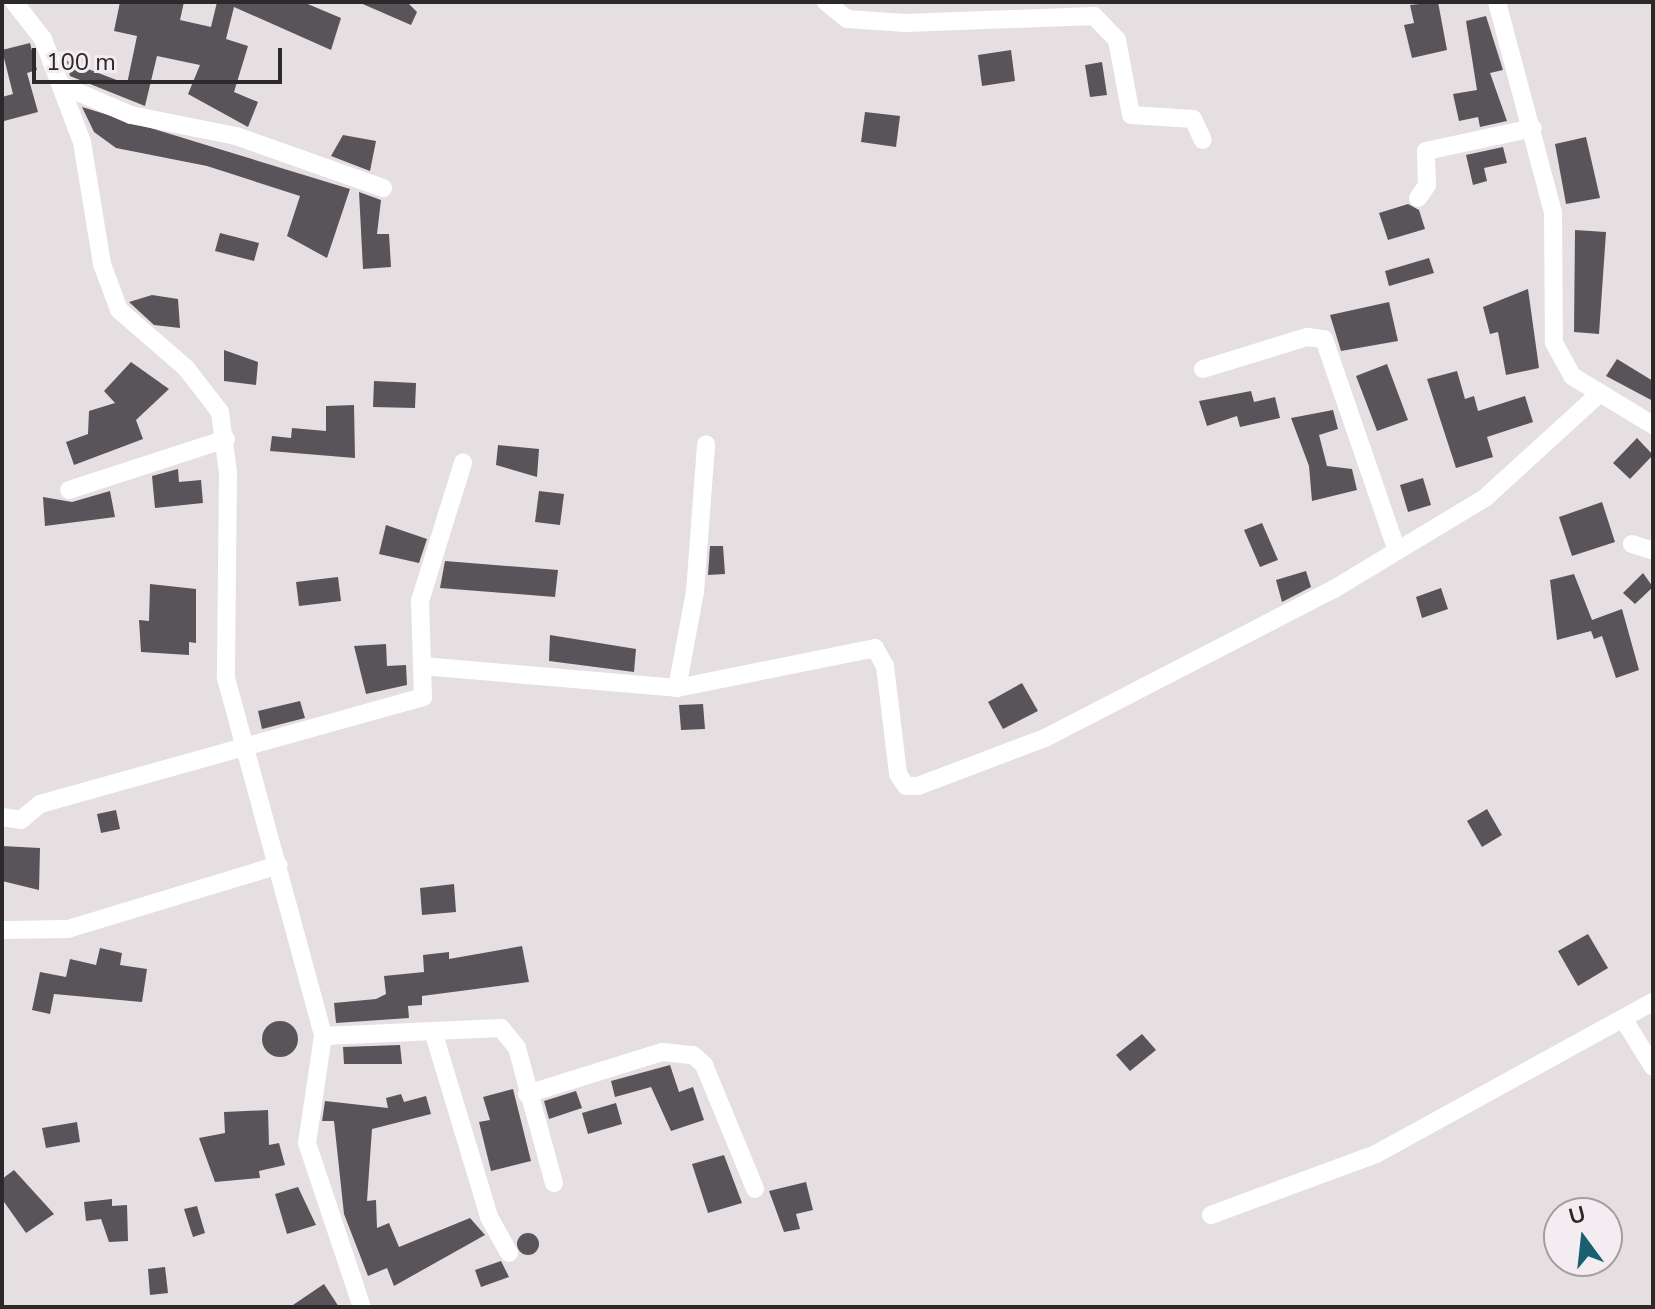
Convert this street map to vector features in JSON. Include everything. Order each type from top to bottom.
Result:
[{"type":"street","points":[[14,2],[43,39],[61,85],[94,186],[102,264],[119,310],[204,390],[226,439],[223,641],[245,743],[323,1036],[307,1143],[362,1307]]},
{"type":"street","points":[[826,2],[847,19],[905,23],[1094,16],[1117,40],[1131,115],[1193,119],[1203,140]]},
{"type":"street","points":[[1497,2],[1553,212],[1554,343],[1572,376],[1653,425]]},
{"type":"street","points":[[61,85],[131,115],[236,136],[383,188]]},
{"type":"street","points":[[1418,198],[1427,185],[1426,151],[1533,128]]},
{"type":"street","points":[[1203,369],[1307,337],[1324,339],[1397,551]]},
{"type":"street","points":[[422,666],[677,688],[875,648],[885,666],[898,774],[911,788],[1045,738],[1397,551],[1514,477],[1599,394]]},
{"type":"street","points":[[69,490],[226,439]]},
{"type":"street","points":[[677,688],[695,592],[706,444]]},
{"type":"street","points":[[2,817],[21,820],[40,804],[245,743],[423,697],[420,601],[463,463]]},
{"type":"street","points":[[1632,544],[1653,551]]},
{"type":"street","points":[[2,930],[68,929],[278,865]]},
{"type":"street","points":[[1211,1215],[1376,1154],[1653,1002]]},
{"type":"street","points":[[1624,1020],[1653,1067]]},
{"type":"street","points":[[323,1036],[501,1028],[517,1048],[527,1094],[554,1183]]},
{"type":"street","points":[[433,1031],[489,1217],[509,1253]]},
{"type":"street","points":[[527,1094],[662,1052],[693,1055],[704,1065],[755,1189]]},
{"type":"building","points":[[120,2],[184,2],[180,20],[211,27],[217,2],[303,2],[341,18],[331,50],[234,7],[226,39],[248,46],[234,92],[258,102],[248,127],[188,94],[200,65],[157,56],[145,106],[70,76],[67,61],[127,84],[137,36],[114,31]]},
{"type":"building","points":[[358,2],[407,2],[417,12],[411,25]]},
{"type":"building","points":[[1438,2],[1447,50],[1412,58],[1404,25],[1414,23],[1410,5]]},
{"type":"building","points":[[1486,16],[1503,70],[1490,73],[1507,121],[1480,127],[1478,117],[1459,121],[1453,94],[1477,90],[1466,21]]},
{"type":"building","points":[[30,43],[37,70],[27,73],[38,112],[4,121],[2,97],[13,94],[2,50]]},
{"type":"building","points":[[1011,50],[1015,81],[982,86],[978,55]]},
{"type":"building","points":[[1102,62],[1107,95],[1090,97],[1085,65]]},
{"type":"building","points":[[82,107],[350,189],[327,258],[287,236],[300,196],[207,166],[116,148],[94,132]]},
{"type":"building","points":[[865,112],[900,116],[896,147],[861,142]]},
{"type":"building","points":[[343,135],[376,141],[370,171],[331,156]]},
{"type":"building","points":[[1586,137],[1600,198],[1566,204],[1555,144]]},
{"type":"building","points":[[1503,147],[1507,163],[1484,168],[1487,181],[1473,185],[1466,155]]},
{"type":"building","points":[[359,192],[381,200],[377,234],[389,234],[391,267],[363,269]]},
{"type":"building","points":[[1408,204],[1419,210],[1425,229],[1388,240],[1379,213]]},
{"type":"building","points":[[1575,230],[1606,232],[1599,334],[1574,332]]},
{"type":"building","points":[[220,233],[259,243],[254,261],[215,251]]},
{"type":"building","points":[[1429,258],[1434,273],[1389,286],[1385,271]]},
{"type":"building","points":[[1528,289],[1539,368],[1506,375],[1498,332],[1490,334],[1483,307]]},
{"type":"building","points":[[152,295],[178,299],[180,328],[154,325],[129,302]]},
{"type":"building","points":[[1389,302],[1398,341],[1341,351],[1330,315]]},
{"type":"building","points":[[224,350],[258,362],[256,385],[224,381]]},
{"type":"building","points":[[1617,359],[1653,381],[1653,401],[1606,376]]},
{"type":"building","points":[[131,362],[169,389],[136,420],[143,439],[74,465],[66,442],[88,434],[89,411],[115,403],[104,391]]},
{"type":"building","points":[[1387,364],[1408,420],[1377,431],[1356,376]]},
{"type":"building","points":[[1457,371],[1465,399],[1474,396],[1478,411],[1525,396],[1533,422],[1487,437],[1493,457],[1456,468],[1427,379]]},
{"type":"building","points":[[374,381],[416,383],[415,408],[373,407]]},
{"type":"building","points":[[1251,391],[1254,402],[1275,397],[1280,418],[1240,427],[1237,416],[1207,426],[1199,401]]},
{"type":"building","points":[[354,405],[355,458],[270,451],[272,436],[291,438],[292,428],[326,431],[326,406]]},
{"type":"building","points":[[1333,410],[1338,429],[1319,435],[1327,466],[1352,469],[1357,490],[1312,501],[1309,466],[1291,418]]},
{"type":"building","points":[[1637,438],[1653,455],[1630,479],[1613,463]]},
{"type":"building","points":[[498,445],[539,449],[537,477],[496,465]]},
{"type":"building","points":[[178,469],[179,482],[201,480],[203,503],[155,508],[152,476]]},
{"type":"building","points":[[1423,478],[1431,505],[1408,512],[1400,485]]},
{"type":"building","points":[[110,491],[115,517],[45,526],[43,497],[72,502]]},
{"type":"building","points":[[539,491],[564,494],[560,525],[535,522]]},
{"type":"building","points":[[1602,502],[1615,542],[1572,556],[1559,517]]},
{"type":"building","points":[[1262,523],[1278,560],[1260,567],[1244,530]]},
{"type":"building","points":[[386,525],[427,539],[419,563],[379,554]]},
{"type":"building","points":[[710,546],[723,546],[725,574],[708,575]]},
{"type":"building","points":[[445,561],[558,570],[555,597],[440,588]]},
{"type":"building","points":[[1306,571],[1311,587],[1282,602],[1276,580]]},
{"type":"building","points":[[1643,573],[1653,587],[1635,604],[1623,593]]},
{"type":"building","points":[[1574,574],[1592,620],[1622,609],[1639,670],[1616,678],[1602,636],[1594,639],[1591,631],[1557,640],[1550,580]]},
{"type":"building","points":[[338,577],[341,601],[299,606],[296,582]]},
{"type":"building","points":[[150,584],[196,589],[196,643],[189,642],[189,655],[141,652],[139,620],[149,621]]},
{"type":"building","points":[[1441,588],[1448,609],[1422,618],[1416,597]]},
{"type":"building","points":[[550,635],[636,649],[634,672],[549,661]]},
{"type":"building","points":[[386,644],[387,666],[406,665],[407,685],[366,694],[354,646]]},
{"type":"building","points":[[1022,683],[1038,711],[1003,729],[988,702]]},
{"type":"building","points":[[300,701],[305,718],[262,729],[258,711]]},
{"type":"building","points":[[703,704],[705,729],[681,730],[679,705]]},
{"type":"building","points":[[1487,809],[1502,835],[1482,847],[1467,821]]},
{"type":"building","points":[[116,810],[120,829],[101,833],[97,814]]},
{"type":"building","points":[[2,846],[40,848],[39,890],[2,881]]},
{"type":"building","points":[[454,884],[456,912],[422,915],[420,888]]},
{"type":"building","points":[[1588,934],[1608,968],[1578,986],[1558,951]]},
{"type":"building","points":[[522,946],[529,982],[422,996],[422,1005],[408,1006],[409,1018],[336,1023],[334,1003],[376,999],[386,994],[384,976],[424,972],[423,955],[449,952],[449,959]]},
{"type":"building","points":[[100,948],[122,953],[120,965],[147,969],[142,1002],[54,994],[50,1014],[32,1010],[40,972],[66,977],[70,959],[96,965]]},
{"type":"building","points":[[280,1021],[292,1027],[298,1039],[292,1051],[280,1057],[268,1051],[262,1039],[268,1027]]},
{"type":"building","points":[[1142,1034],[1156,1050],[1130,1071],[1116,1055]]},
{"type":"building","points":[[400,1045],[402,1064],[344,1064],[343,1047]]},
{"type":"building","points":[[670,1065],[679,1092],[693,1087],[704,1120],[671,1131],[651,1087],[615,1097],[611,1081]]},
{"type":"building","points":[[513,1089],[531,1161],[491,1171],[479,1122],[490,1120],[483,1097]]},
{"type":"building","points":[[576,1091],[582,1108],[549,1119],[544,1101]]},
{"type":"building","points":[[401,1094],[404,1102],[426,1096],[431,1114],[372,1129],[367,1201],[376,1200],[377,1228],[389,1223],[399,1247],[470,1218],[485,1235],[394,1286],[387,1268],[368,1276],[344,1214],[334,1121],[322,1121],[325,1101],[388,1108],[386,1098]]},
{"type":"building","points":[[616,1103],[622,1124],[588,1134],[582,1113]]},
{"type":"building","points":[[268,1110],[269,1145],[279,1143],[285,1165],[259,1171],[260,1178],[215,1182],[199,1138],[225,1133],[224,1112]]},
{"type":"building","points":[[77,1122],[80,1142],[46,1148],[42,1128]]},
{"type":"building","points":[[724,1155],[742,1203],[708,1213],[692,1164]]},
{"type":"building","points":[[14,1170],[54,1214],[26,1233],[2,1199],[2,1179]]},
{"type":"building","points":[[806,1182],[813,1210],[796,1214],[800,1229],[784,1232],[769,1191]]},
{"type":"building","points":[[298,1187],[316,1225],[287,1234],[275,1194]]},
{"type":"building","points":[[112,1199],[112,1206],[127,1205],[128,1241],[109,1242],[101,1219],[86,1221],[84,1202]]},
{"type":"building","points":[[197,1206],[205,1233],[193,1237],[184,1209]]},
{"type":"building","points":[[528,1233],[539,1244],[528,1255],[517,1244]]},
{"type":"building","points":[[501,1261],[509,1277],[481,1287],[475,1270]]},
{"type":"building","points":[[165,1267],[168,1293],[150,1295],[148,1269]]},
{"type":"building","points":[[324,1284],[339,1307],[290,1307]]}]
